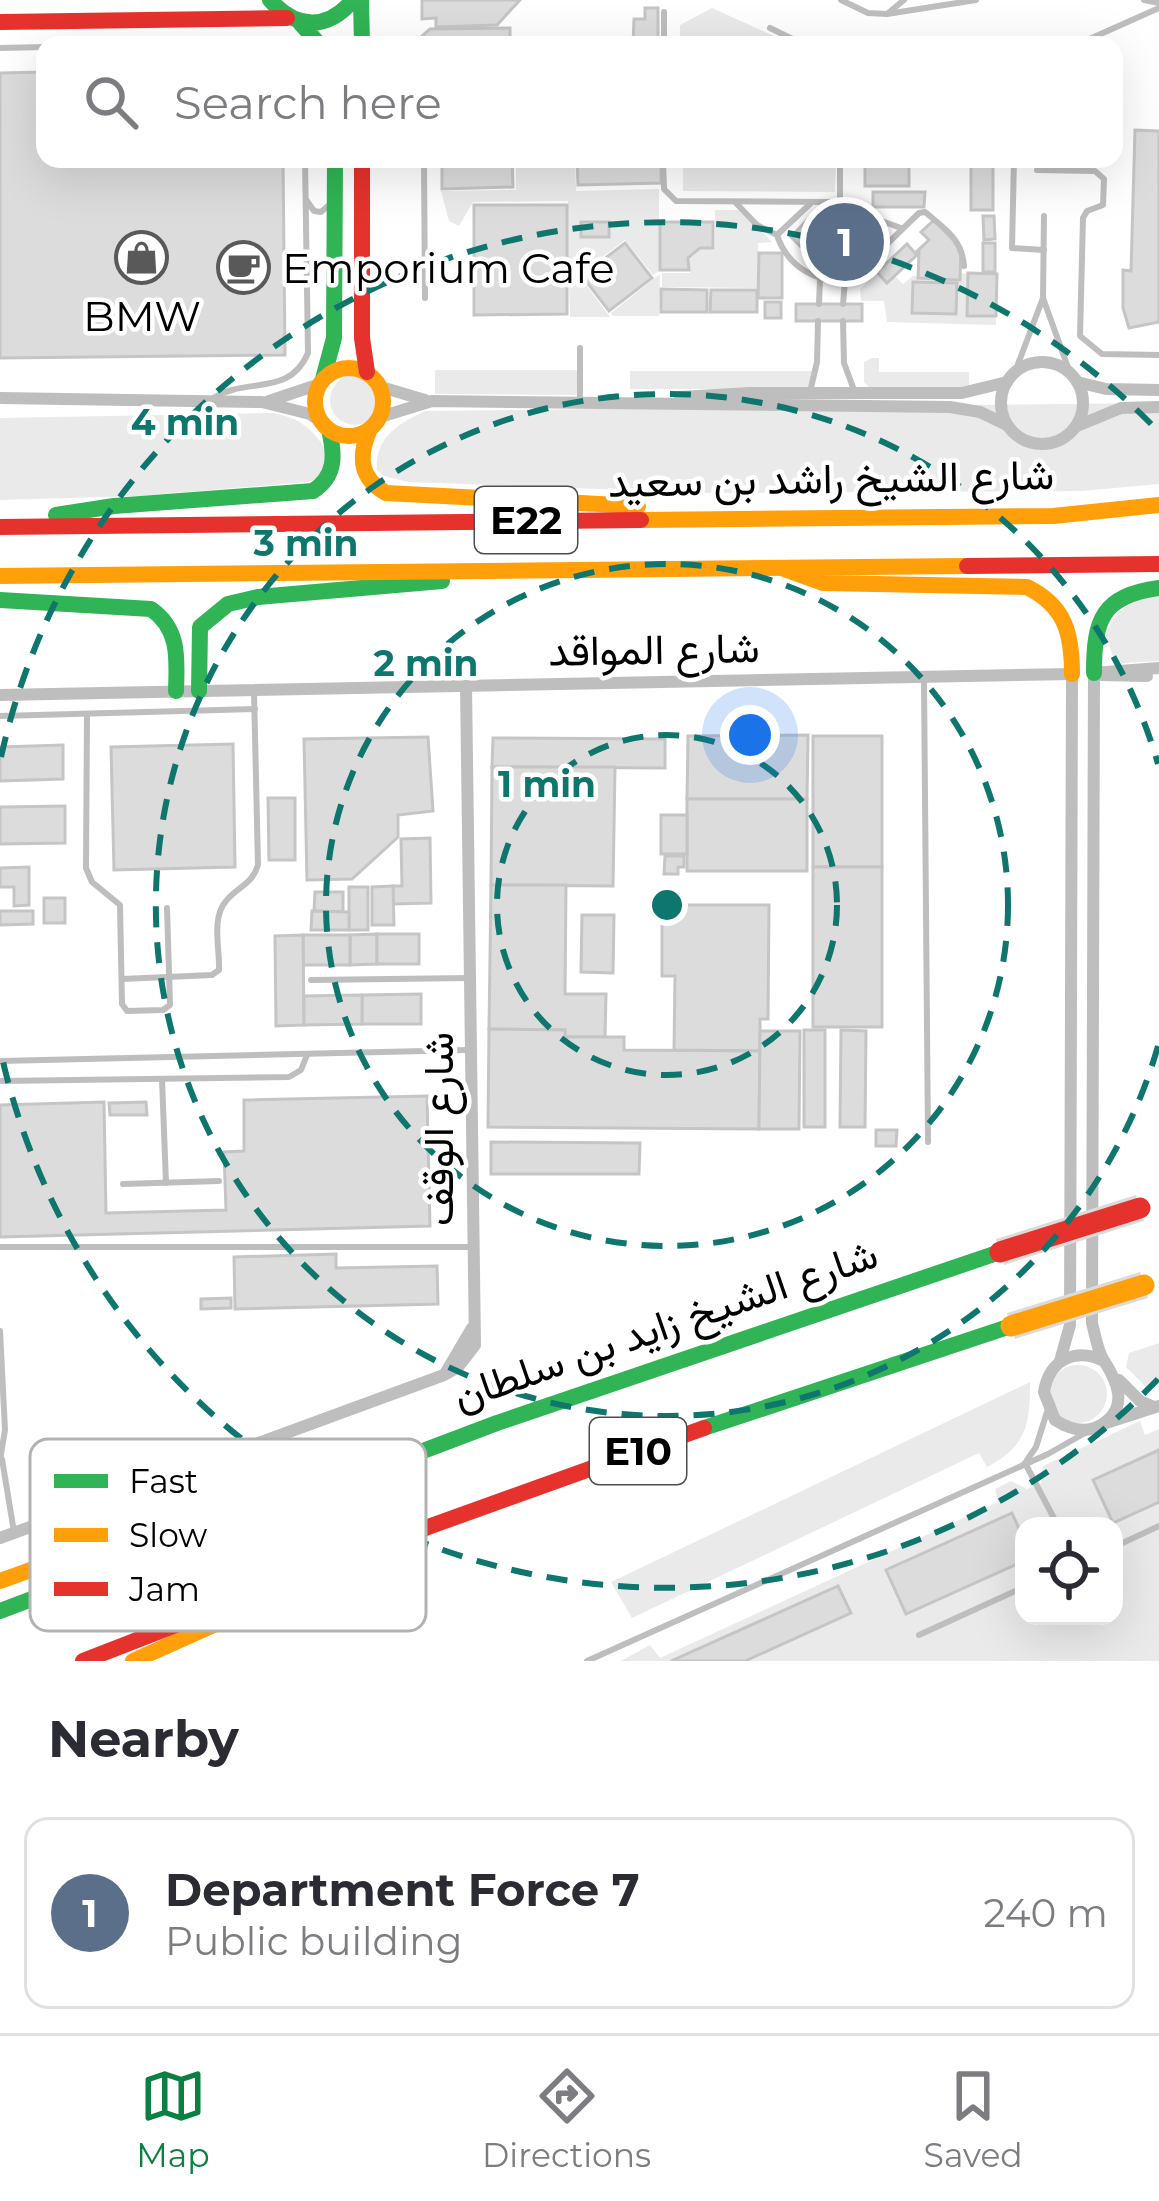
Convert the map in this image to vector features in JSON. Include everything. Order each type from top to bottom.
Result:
[{"type":"main road","points":[[270,0],[310,36]]},
{"type":"main road","points":[[0,22],[333,20],[357,0]]},
{"type":"main road","points":[[357,0],[361,36]]},
{"type":"main road","points":[[0,525],[115,506],[313,491],[325,485],[332,473],[334,447],[315,409],[334,338],[335,168]]},
{"type":"main road","points":[[362,168],[362,338],[384,407],[361,464],[368,482],[386,493],[824,517]]},
{"type":"main road","points":[[321,381],[339,368],[374,380]]},
{"type":"main road","points":[[325,425],[350,436],[375,423]]},
{"type":"main road","name":"شارع الشيخ راشد بن سعيد","points":[[0,525],[1053,515],[1159,505]]},
{"type":"main road","name":"شارع الشيخ راشد بن سعيد","points":[[0,576],[1159,565]]},
{"type":"main road","points":[[779,566],[823,584],[1027,587],[1043,593],[1066,617],[1083,674]]},
{"type":"main road","points":[[188,691],[200,627],[228,604],[512,568]]},
{"type":"main road","points":[[1083,674],[1101,616],[1120,596],[1159,588]]},
{"type":"main road","points":[[0,600],[151,609],[170,624],[176,636],[188,691]]},
{"type":"main road","name":"شارع الشيخ زايد بن سلطان","points":[[426,1448],[858,1297],[1149,1206]]},
{"type":"main road","name":"E10","points":[[426,1531],[689,1433],[1151,1282]]},
{"type":"main road","points":[[0,1581],[30,1570]]},
{"type":"main road","name":"شارع الشيخ زايد بن سلطان","points":[[0,1611],[30,1599]]},
{"type":"main road","name":"E10","points":[[83,1661],[157,1631]]},
{"type":"main road","points":[[134,1661],[199,1631]]},
{"type":"street","points":[[619,403],[730,394],[962,393],[1011,377],[1025,366],[1049,363],[1073,378],[1106,389],[1159,390]]},
{"type":"street","points":[[1006,425],[1000,404],[1011,377]]},
{"type":"street","points":[[1073,378],[1083,404],[1076,426]]},
{"type":"street","points":[[374,380],[432,401],[950,407],[980,412],[1027,442],[1041,445],[1121,408],[1159,407]]},
{"type":"street","points":[[262,402],[294,395],[321,381]]},
{"type":"street","points":[[0,398],[262,402],[310,414],[325,425]]},
{"type":"street","points":[[375,423],[432,401]]},
{"type":"street","name":"شارع المواقد","points":[[0,695],[1159,672]]},
{"type":"street","points":[[1083,674],[1092,1322],[1104,1361],[1126,1390],[1157,1406]]},
{"type":"street","points":[[1083,674],[1070,1325],[1059,1361],[1045,1383],[1048,1409],[1066,1427],[1097,1426],[1157,1406]]},
{"type":"street","name":"شارع الوقف","points":[[466,686],[472,1247]]},
{"type":"street","points":[[269,1439],[444,1375],[477,1315],[472,1247]]},
{"type":"street","points":[[1059,1361],[1082,1354],[1104,1361]]},
{"type":"street","points":[[1097,1426],[1118,1402],[1117,1377]]},
{"type":"street","points":[[0,1538],[30,1526]]},
{"type":"lane","points":[[841,0],[868,13],[887,14],[976,0]]},
{"type":"lane","points":[[887,14],[904,0]]},
{"type":"lane","points":[[1144,0],[1159,5]]},
{"type":"lane","points":[[1095,36],[1159,5]]},
{"type":"lane","points":[[664,12],[664,36]]},
{"type":"lane","points":[[770,28],[787,36]]},
{"type":"lane","points":[[0,48],[36,47]]},
{"type":"lane","points":[[209,401],[231,388],[284,381],[308,353],[305,168]]},
{"type":"lane","points":[[424,168],[425,298]]},
{"type":"lane","points":[[663,168],[664,189],[676,202],[840,203],[902,228]]},
{"type":"lane","points":[[840,168],[840,203]]},
{"type":"lane","points":[[1014,168],[1012,248],[1044,250]]},
{"type":"lane","points":[[1037,170],[1095,171],[1104,179],[1103,205],[1083,218],[1080,336],[1102,354],[1159,355]]},
{"type":"lane","points":[[305,197],[314,211],[321,212],[335,197]]},
{"type":"lane","points":[[777,235],[812,201]]},
{"type":"lane","points":[[735,202],[757,225],[777,235],[785,253],[820,279],[845,281]]},
{"type":"lane","points":[[843,304],[845,281],[916,214],[925,212],[960,244],[964,266]]},
{"type":"lane","points":[[1011,377],[1043,298],[1044,216]]},
{"type":"lane","points":[[819,304],[820,279]]},
{"type":"lane","points":[[1043,298],[1073,378]]},
{"type":"lane","points":[[810,392],[818,362],[818,321]]},
{"type":"lane","points":[[843,321],[846,373],[856,393]]},
{"type":"lane","points":[[580,349],[580,402]]},
{"type":"lane","points":[[924,677],[928,1142]]},
{"type":"lane","points":[[122,979],[212,975],[219,970],[219,913],[256,874],[254,690]]},
{"type":"lane","points":[[0,716],[254,709]]},
{"type":"lane","points":[[87,713],[86,868],[92,882],[120,905],[125,1009],[168,1007],[167,908]]},
{"type":"lane","points":[[310,980],[471,978]]},
{"type":"lane","points":[[0,1061],[472,1050]]},
{"type":"lane","points":[[0,1082],[289,1077],[298,1073],[307,1054]]},
{"type":"lane","points":[[162,1079],[166,1183]]},
{"type":"lane","points":[[123,1184],[219,1181]]},
{"type":"lane","name":"شارع الوقف","points":[[0,1247],[472,1247]]},
{"type":"lane","points":[[0,1330],[1,1460],[14,1532]]},
{"type":"lane","points":[[1024,1462],[1036,1447],[1048,1409]]},
{"type":"lane","points":[[587,1661],[1048,1454],[1097,1426]]},
{"type":"lane","points":[[1024,1462],[1053,1517]]},
{"type":"lane","points":[[1123,1543],[1159,1526]]},
{"type":"lane","points":[[919,1635],[1015,1592]]},
{"type":"shaded area","points":[[712,8],[774,36],[680,36],[680,25]]},
{"type":"shaded area","points":[[516,168],[575,168],[576,191],[659,189],[659,271],[653,275],[625,240],[568,283],[568,201],[473,202],[459,226],[449,221],[441,191],[516,190]]},
{"type":"shaded area","points":[[683,168],[836,168],[835,192],[683,191]]},
{"type":"shaded area","points":[[715,210],[741,210],[772,242],[758,243],[758,288],[662,287],[662,273],[690,273],[690,259],[701,249],[715,249]]},
{"type":"shaded area","points":[[877,272],[887,283],[896,277],[903,284],[913,276],[959,280],[960,274],[968,273],[967,316],[996,316],[996,325],[887,322],[884,301],[861,301],[860,289]]},
{"type":"shaded area","points":[[660,274],[659,316],[613,316],[611,313]]},
{"type":"shaded area","points":[[580,277],[610,317],[570,317],[569,285]]},
{"type":"shaded area","points":[[879,358],[879,372],[969,372],[969,388],[870,388],[864,382],[864,362]]},
{"type":"shaded area","points":[[435,370],[576,370],[582,376],[582,388],[576,395],[435,394]]},
{"type":"shaded area","points":[[630,371],[814,371],[814,383],[806,389],[630,389]]},
{"type":"shaded area","points":[[355,375],[373,382],[380,400],[373,418],[355,425],[337,418],[330,400],[337,382]]},
{"type":"shaded area","points":[[1159,403],[1159,484],[1082,491],[711,493],[408,482],[377,470],[384,440],[425,411]]},
{"type":"shaded area","points":[[274,413],[300,422],[318,439],[329,455],[325,474],[309,482],[138,496],[0,500],[0,418]]},
{"type":"shaded area","points":[[1159,594],[1159,661],[1122,663],[1114,659],[1106,637],[1114,619],[1132,603]]},
{"type":"shaded area","points":[[1159,1343],[1159,1384],[1148,1389],[1126,1367],[1129,1353]]},
{"type":"shaded area","points":[[1078,1365],[1099,1373],[1107,1394],[1099,1415],[1078,1423],[1057,1415],[1049,1394],[1057,1373]]},
{"type":"shaded area","points":[[1030,1382],[1029,1410],[1018,1442],[987,1467],[979,1453],[632,1618],[611,1582]]},
{"type":"shaded area","points":[[1140,1421],[1145,1435],[1159,1429],[1159,1661],[621,1661],[650,1645],[660,1658],[998,1502],[995,1489],[1011,1481],[1027,1489],[1041,1483],[1043,1466]]},
{"type":"building","points":[[422,0],[520,0],[497,25],[436,27],[436,18],[422,19]]},
{"type":"building","points":[[645,8],[658,8],[658,36],[633,36],[634,19],[645,19]]},
{"type":"building","points":[[510,28],[510,36],[422,36],[430,29]]},
{"type":"building","name":"BMW","points":[[36,72],[36,168],[283,168],[285,355],[0,358],[0,73]]},
{"type":"building","points":[[1135,130],[1159,131],[1159,322],[1129,328],[1123,308],[1123,270],[1131,271]]},
{"type":"building","points":[[442,168],[512,168],[513,187],[442,189]]},
{"type":"building","points":[[577,168],[661,168],[661,183],[578,185]]},
{"type":"building","points":[[865,168],[909,168],[909,186],[865,186]]},
{"type":"building","points":[[971,168],[993,168],[993,210],[971,210]]},
{"type":"building","points":[[873,192],[925,192],[924,207],[873,207]]},
{"type":"building","points":[[474,205],[567,205],[567,314],[474,315]]},
{"type":"building","points":[[983,216],[994,216],[995,239],[984,240]]},
{"type":"building","points":[[862,217],[881,237],[858,260],[813,259],[791,237],[809,218],[825,234],[846,232]]},
{"type":"building","points":[[934,220],[961,248],[960,280],[918,278],[919,253],[887,283],[877,272],[907,244],[915,253],[929,240],[921,232]]},
{"type":"building","points":[[581,222],[609,222],[609,237],[581,237]]},
{"type":"building","points":[[660,222],[713,222],[713,248],[700,248],[688,258],[689,270],[660,270]]},
{"type":"building","points":[[625,243],[652,278],[609,311],[582,276]]},
{"type":"building","points":[[983,243],[995,243],[995,272],[983,272]]},
{"type":"building","points":[[759,253],[782,253],[782,298],[758,298]]},
{"type":"building","points":[[968,273],[997,274],[996,316],[967,316]]},
{"type":"building","points":[[913,282],[957,283],[956,314],[912,313]]},
{"type":"building","points":[[661,289],[707,290],[707,312],[661,312]]},
{"type":"building","points":[[711,290],[757,290],[757,312],[710,312]]},
{"type":"building","points":[[765,302],[781,302],[781,318],[765,318]]},
{"type":"building","points":[[796,304],[862,304],[862,321],[796,321]]},
{"type":"building","points":[[808,735],[807,799],[687,799],[688,736]]},
{"type":"building","points":[[813,736],[882,736],[882,867],[813,867]]},
{"type":"building","points":[[428,737],[433,811],[398,815],[398,837],[352,879],[307,880],[304,739]]},
{"type":"building","points":[[493,738],[665,739],[665,768],[492,767]]},
{"type":"building","points":[[233,744],[235,867],[114,870],[111,747]]},
{"type":"building","points":[[63,745],[63,779],[0,781],[0,747]]},
{"type":"building","points":[[492,767],[615,767],[613,886],[491,885]]},
{"type":"building","points":[[268,798],[295,798],[295,860],[269,860]]},
{"type":"building","points":[[687,799],[807,799],[807,871],[687,871]]},
{"type":"building","points":[[65,806],[65,843],[0,844],[0,807]]},
{"type":"building","points":[[661,815],[687,815],[687,854],[661,854]]},
{"type":"building","points":[[430,838],[431,903],[393,904],[393,886],[402,886],[401,839]]},
{"type":"building","points":[[665,856],[684,856],[678,874],[664,874]]},
{"type":"building","points":[[29,867],[29,905],[14,906],[14,887],[0,887],[0,868]]},
{"type":"building","points":[[813,867],[882,867],[882,1027],[813,1027]]},
{"type":"building","points":[[491,885],[566,885],[565,994],[606,994],[605,1037],[565,1037],[565,1030],[489,1029]]},
{"type":"building","points":[[393,886],[394,925],[372,925],[372,887]]},
{"type":"building","points":[[349,887],[368,887],[368,930],[349,930]]},
{"type":"building","points":[[315,892],[343,892],[343,912],[314,911]]},
{"type":"building","points":[[44,898],[65,898],[65,923],[44,923]]},
{"type":"building","points":[[662,905],[769,905],[768,1019],[760,1019],[760,1051],[674,1050],[675,976],[662,976]]},
{"type":"building","points":[[0,911],[33,911],[33,924],[0,925]]},
{"type":"building","points":[[312,911],[349,912],[349,930],[311,930]]},
{"type":"building","points":[[582,915],[614,915],[613,973],[581,972]]},
{"type":"building","points":[[377,934],[377,964],[350,965],[350,935]]},
{"type":"building","points":[[377,934],[419,934],[419,964],[377,964]]},
{"type":"building","points":[[303,935],[350,935],[350,965],[303,965]]},
{"type":"building","points":[[303,935],[304,1025],[276,1026],[275,936]]},
{"type":"building","points":[[421,994],[421,1024],[362,1024],[362,995]]},
{"type":"building","points":[[362,995],[362,1024],[304,1025],[304,996]]},
{"type":"building","points":[[489,1029],[624,1037],[624,1050],[760,1051],[759,1129],[488,1127]]},
{"type":"building","points":[[804,1030],[825,1030],[825,1127],[804,1127]]},
{"type":"building","points":[[841,1030],[866,1031],[865,1127],[840,1127]]},
{"type":"building","points":[[760,1031],[800,1031],[799,1129],[759,1129]]},
{"type":"building","points":[[427,1096],[430,1226],[0,1237],[0,1105],[104,1102],[106,1213],[226,1210],[224,1152],[244,1151],[244,1100]]},
{"type":"building","points":[[146,1102],[147,1115],[110,1115],[109,1103]]},
{"type":"building","points":[[876,1130],[897,1130],[896,1146],[876,1146]]},
{"type":"building","points":[[491,1142],[640,1143],[639,1174],[491,1174]]},
{"type":"building","points":[[336,1254],[336,1268],[437,1266],[438,1304],[235,1309],[234,1257]]},
{"type":"building","points":[[231,1298],[231,1308],[201,1309],[201,1299]]},
{"type":"building","points":[[1159,1450],[1159,1502],[1123,1518],[1110,1517],[1093,1480]]},
{"type":"building","points":[[1012,1513],[1015,1520],[1015,1565],[906,1614],[886,1570]]},
{"type":"building","points":[[838,1586],[851,1613],[745,1661],[671,1661]]},
{"type":"traffic: fast","points":[[270,0],[290,17],[312,22],[333,17],[353,0]]},
{"type":"traffic: fast","points":[[361,0],[362,36]]},
{"type":"traffic: fast","points":[[301,24],[312,36]]},
{"type":"traffic: fast","points":[[323,379],[334,338],[335,168]]},
{"type":"traffic: fast","points":[[56,515],[313,491],[326,479],[332,464],[329,430]]},
{"type":"traffic: fast","points":[[199,691],[200,627],[228,604],[258,597],[442,581]]},
{"type":"traffic: fast","points":[[1094,673],[1096,638],[1105,613],[1125,597],[1159,588]]},
{"type":"traffic: fast","points":[[0,600],[151,609],[172,635],[176,691]]},
{"type":"traffic: fast","points":[[426,1450],[1000,1252]]},
{"type":"traffic: fast","points":[[704,1428],[1011,1326]]},
{"type":"traffic: fast","points":[[0,1611],[30,1600]]},
{"type":"traffic: slow","points":[[349,368],[373,378],[383,402],[373,426],[349,436],[325,426],[315,402],[325,378],[349,368]]},
{"type":"traffic: slow","points":[[370,429],[363,466],[370,480],[386,493],[638,506]]},
{"type":"traffic: slow","points":[[641,520],[1053,516],[1159,505]]},
{"type":"traffic: slow","points":[[0,576],[967,566]]},
{"type":"traffic: slow","points":[[784,569],[823,583],[1027,587],[1050,603],[1064,622],[1072,674]]},
{"type":"traffic: slow","points":[[1011,1326],[1144,1285]]},
{"type":"traffic: slow","points":[[0,1581],[30,1570]]},
{"type":"traffic: slow","points":[[133,1661],[200,1631]]},
{"type":"traffic: jam","points":[[0,22],[287,18]]},
{"type":"traffic: jam","points":[[362,168],[362,338],[367,372]]},
{"type":"traffic: jam","points":[[0,527],[641,520]]},
{"type":"traffic: jam","points":[[967,566],[1159,564]]},
{"type":"traffic: jam","points":[[1000,1252],[1140,1208]]},
{"type":"traffic: jam","points":[[426,1528],[704,1428]]},
{"type":"traffic: jam","points":[[83,1661],[160,1631]]},
{"type":"place","name":"Department Force 7","points":[[845,242]]},
{"type":"place","name":"BMW","points":[[142,257]]},
{"type":"place","name":"Emporium Cafe","points":[[243,268]]}]
